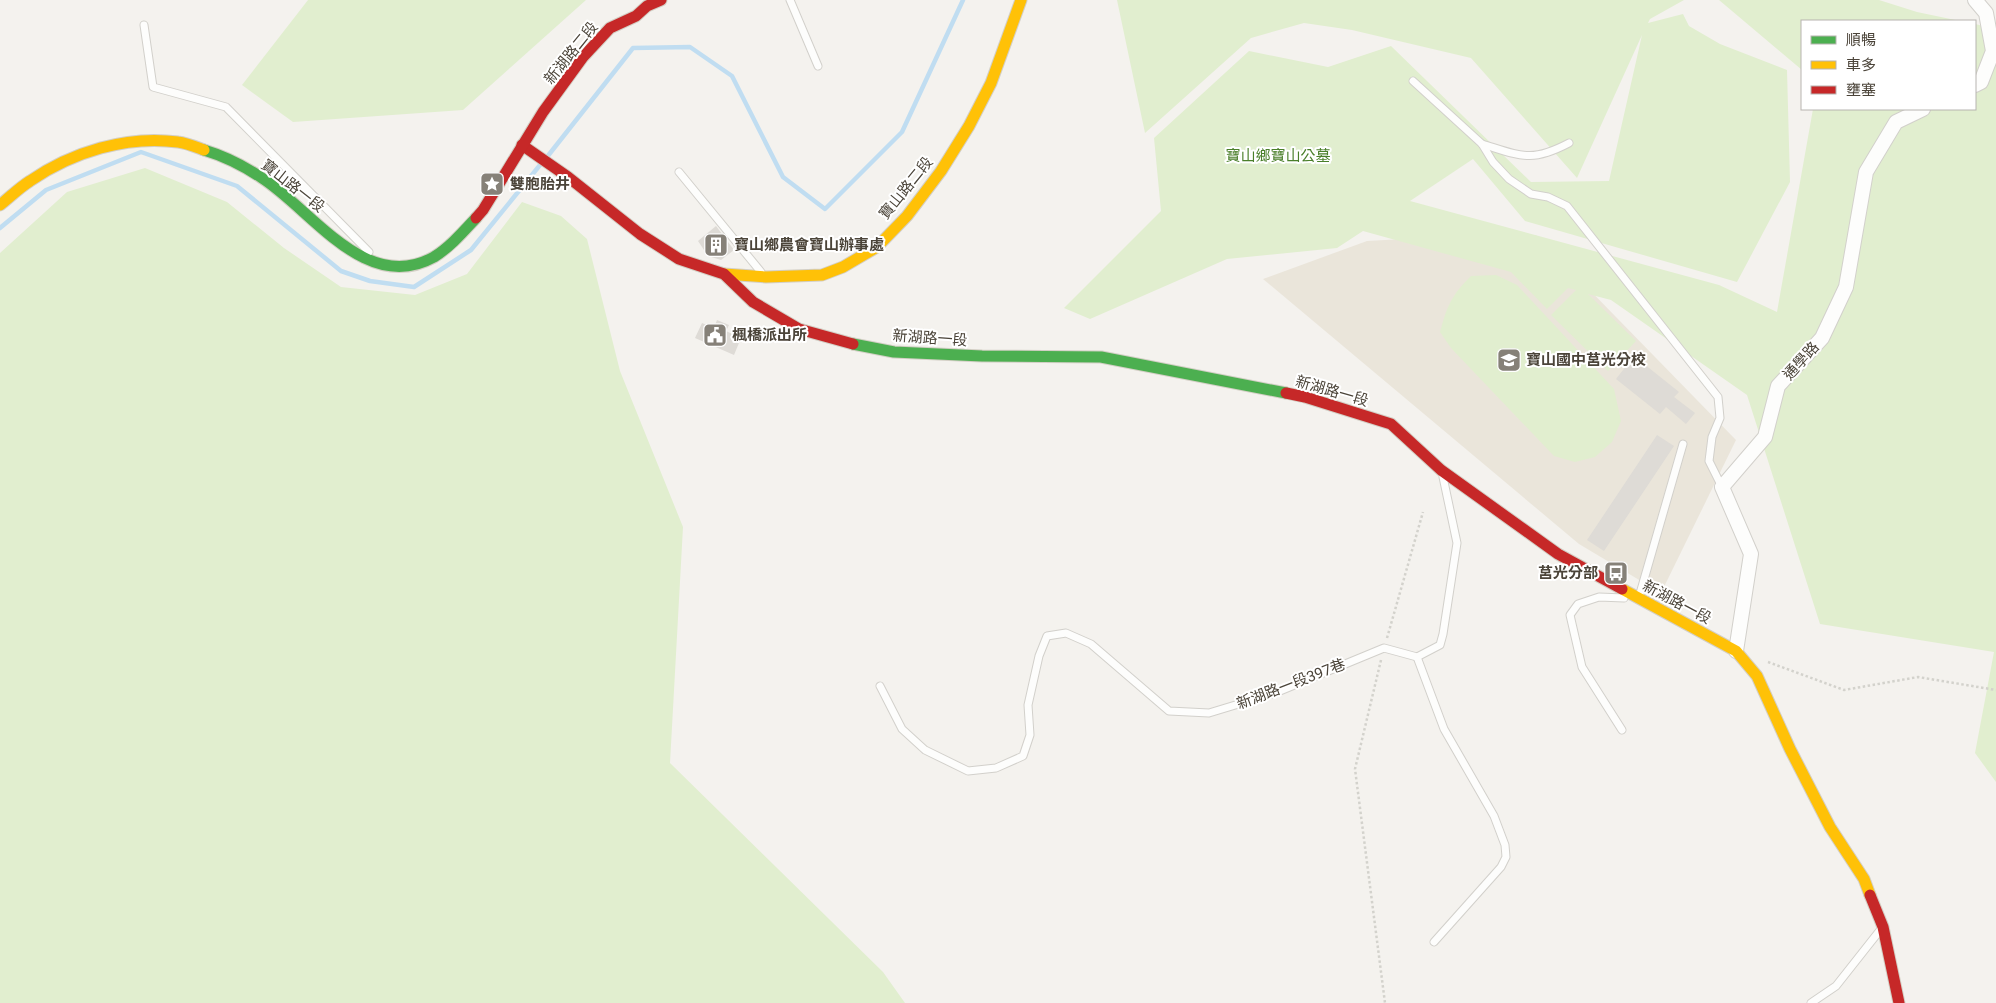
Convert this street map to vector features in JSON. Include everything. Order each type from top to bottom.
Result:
[{"type":"street","name":"新湖路二段","points":[[522,145],[583,57],[610,28],[636,16],[647,6],[660,0]]},
{"type":"street","name":"寶山路二段","points":[[724,274],[766,277],[822,275],[843,267],[877,247],[907,216],[941,171],[969,126],[991,83],[1021,0]]},
{"type":"street","points":[[1975,0],[1986,13],[1992,50],[1981,82],[1976,84]]},
{"type":"street","name":"通學路","points":[[1722,487],[1765,437],[1778,386],[1822,338],[1846,287],[1866,172],[1896,122],[1922,110]]},
{"type":"street","name":"寶山路一段","points":[[0,205],[29,181],[57,165],[90,151],[132,141],[179,142],[221,154],[263,178],[349,250],[383,266],[407,266],[433,257],[454,241],[483,210],[522,145]]},
{"type":"street","name":"新湖路一段","points":[[522,145],[568,177],[640,234],[680,259],[724,274],[753,302],[799,328],[843,342],[894,352],[982,356],[1101,357],[1305,397],[1391,424],[1441,470],[1558,554],[1736,651],[1757,676],[1790,749],[1830,827],[1864,879],[1883,927],[1899,1003]]},
{"type":"street","points":[[1722,487],[1751,554],[1736,651]]},
{"type":"lane","points":[[790,0],[818,66]]},
{"type":"lane","points":[[144,25],[153,88],[226,107],[383,266]]},
{"type":"lane","points":[[1413,81],[1482,144],[1493,162],[1510,179],[1531,194],[1548,197],[1567,206],[1718,396],[1720,418],[1712,437],[1709,461],[1722,487]]},
{"type":"lane","points":[[1482,144],[1514,154],[1533,157],[1550,153],[1569,143]]},
{"type":"lane","points":[[678,172],[766,277]]},
{"type":"lane","points":[[1622,730],[1582,668],[1570,615],[1578,604],[1599,597],[1639,598],[1683,444]]},
{"type":"lane","points":[[1384,648],[1417,657],[1440,644],[1457,543],[1441,470]]},
{"type":"lane","name":"新湖路一段397巷","points":[[880,686],[902,729],[925,750],[968,771],[996,768],[1023,756],[1030,735],[1028,705],[1039,656],[1047,636],[1066,633],[1091,644],[1169,711],[1209,713],[1275,694],[1384,648]]},
{"type":"lane","points":[[1417,657],[1444,729],[1494,816],[1505,845],[1506,857],[1501,867],[1434,942]]},
{"type":"lane","points":[[1811,1003],[1836,986],[1883,927]]},
{"type":"path","points":[[1385,1003],[1355,769],[1384,648],[1423,512]]},
{"type":"path","points":[[1763,660],[1844,690],[1918,677],[1996,690]]},
{"type":"shaded area","name":"寶山國中莒光分校","points":[[1476,235],[1536,235],[1736,440],[1661,593],[1579,544],[1263,279],[1367,241]]},
{"type":"green space","points":[[308,0],[586,0],[463,110],[293,122],[242,85]]},
{"type":"green space","name":"寶山鄉寶山公墓","points":[[1117,0],[1684,0],[1650,19],[1648,23],[1683,14],[1689,26],[1720,44],[1787,70],[1790,182],[1737,282],[1525,221],[1473,159],[1410,201],[1719,285],[1777,312],[1813,110],[1976,110],[1976,24],[1996,29],[1996,782],[1975,753],[1994,652],[1820,624],[1747,395],[1611,300],[1588,294],[1636,341],[1608,371],[1551,315],[1576,290],[1568,288],[1547,309],[1511,272],[1363,231],[1337,248],[1227,259],[1090,319],[1064,308],[1161,211],[1154,138],[1249,51],[1328,67],[1391,46],[1531,182],[1609,181],[1642,35],[1577,178],[1471,58],[1352,30],[1304,23],[1251,38],[1145,133]]},
{"type":"green space","points":[[1719,0],[1879,0],[1917,12],[1955,20],[1801,20],[1801,69]]},
{"type":"green space","points":[[145,168],[227,202],[284,248],[341,287],[415,295],[467,274],[522,202],[561,216],[587,239],[620,371],[683,527],[670,763],[883,972],[905,1003],[0,1003],[0,253],[67,192]]},
{"type":"green space","points":[[1496,275],[1517,285],[1614,389],[1621,421],[1612,442],[1595,457],[1575,462],[1554,456],[1451,348],[1440,332],[1451,302],[1471,276]]},
{"type":"building","name":"寶山鄉農會寶山辦事處","points":[[716,226],[734,250],[721,260],[708,256],[698,241]]},
{"type":"building","name":"楓橋派出所","points":[[717,320],[729,325],[726,331],[741,338],[734,355],[695,338],[702,323],[714,328]]},
{"type":"building","points":[[1634,356],[1679,392],[1674,397],[1695,413],[1686,424],[1666,407],[1660,414],[1616,379]]},
{"type":"building","points":[[1657,435],[1674,446],[1604,551],[1587,540]]},
{"type":"waterway","points":[[547,157],[633,48],[690,47],[732,76],[783,177],[825,209],[902,132],[963,0]]},
{"type":"waterway","points":[[0,228],[46,190],[141,152],[237,186],[341,271],[370,281],[414,287],[471,250],[540,165]]},
{"type":"traffic: fast","points":[[204,150],[241,165],[262,178],[341,244],[363,257],[385,265],[409,266],[434,257],[451,244],[476,218]]},
{"type":"traffic: fast","points":[[853,344],[894,352],[982,356],[1101,357],[1286,393]]},
{"type":"traffic: slow","points":[[724,274],[766,277],[822,275],[843,267],[877,247],[907,216],[941,171],[969,126],[991,83],[1021,0]]},
{"type":"traffic: slow","points":[[0,205],[46,171],[82,154],[101,148],[139,141],[159,140],[191,145],[204,150]]},
{"type":"traffic: slow","points":[[1622,589],[1736,651],[1757,676],[1790,749],[1830,827],[1864,879],[1870,895]]},
{"type":"traffic: jam","points":[[476,218],[483,210],[543,112],[583,57],[610,28],[636,16],[647,6],[661,0]]},
{"type":"traffic: jam","points":[[522,145],[568,177],[640,234],[679,259],[724,274],[753,302],[799,329],[853,344]]},
{"type":"traffic: jam","points":[[1286,393],[1305,397],[1391,424],[1441,470],[1558,554],[1622,589]]},
{"type":"traffic: jam","points":[[1870,895],[1883,927],[1899,1003]]},
{"type":"place","name":"雙胞胎井","points":[[492,184]]},
{"type":"place","name":"寶山鄉農會寶山辦事處","points":[[716,245]]},
{"type":"place","name":"楓橋派出所","points":[[715,335]]},
{"type":"place","name":"寶山國中莒光分校","points":[[1509,360]]},
{"type":"place","name":"莒光分部","points":[[1616,573]]}]
